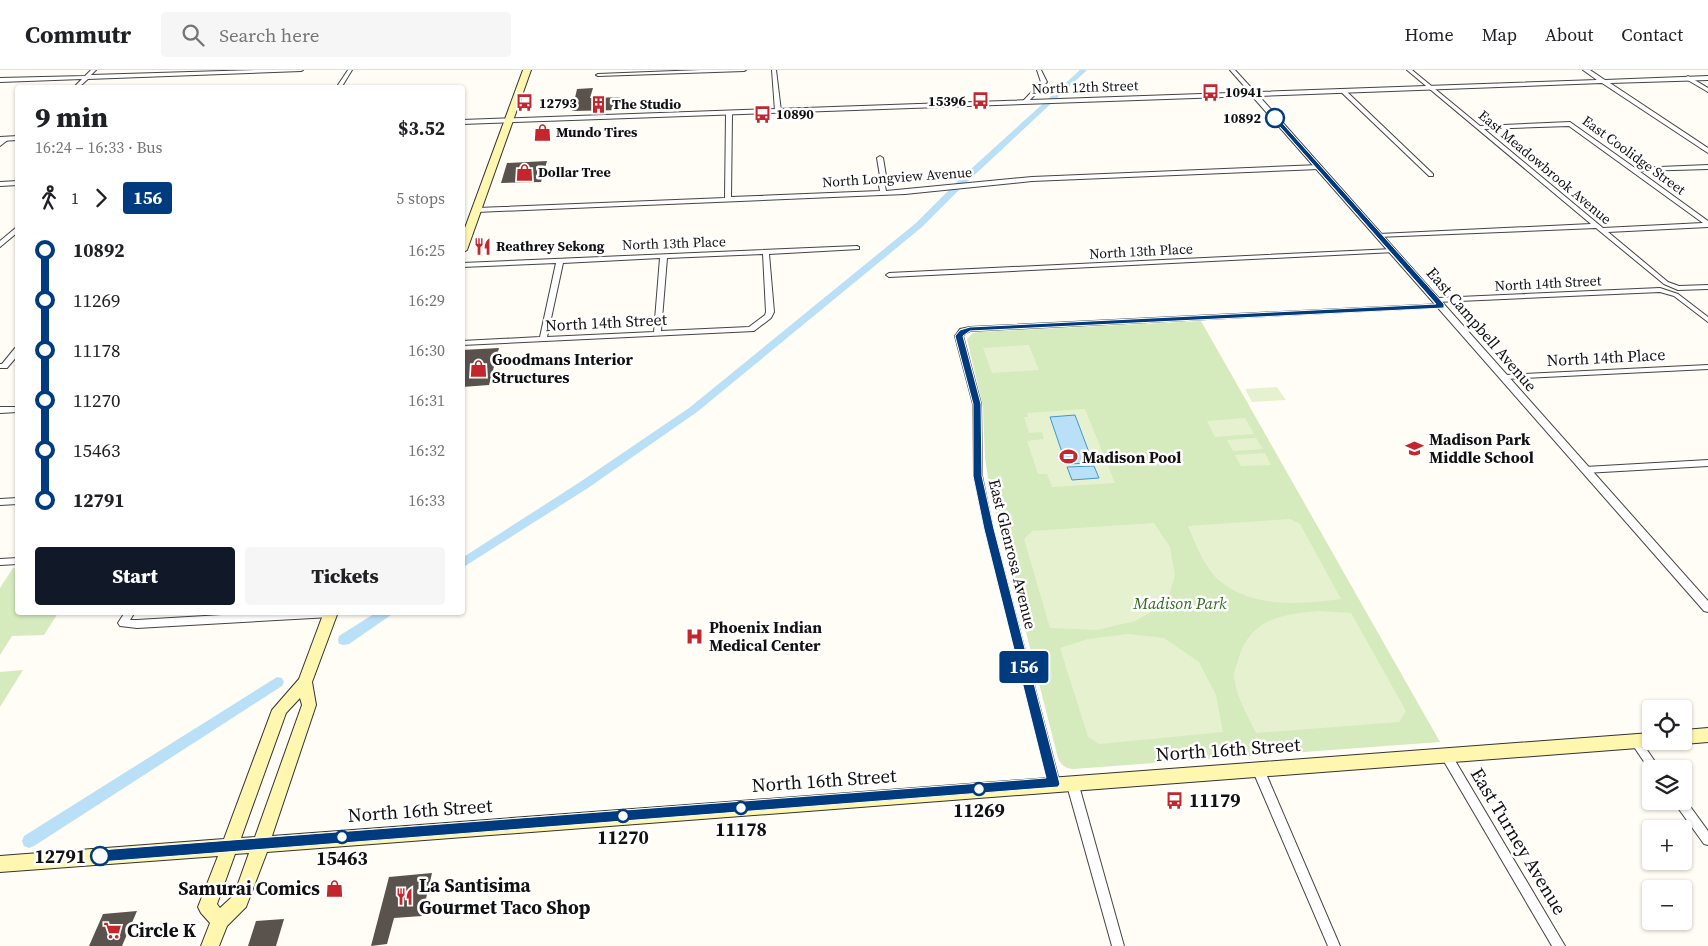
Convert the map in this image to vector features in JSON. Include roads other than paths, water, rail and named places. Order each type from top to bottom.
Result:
[{"type":"main road","points":[[465,242],[527,70]]},
{"type":"main road","points":[[220,920],[207,907],[228,846],[280,710],[305,682],[329,615]]},
{"type":"main road","points":[[210,946],[220,920],[240,901],[261,843],[309,705],[305,682]]},
{"type":"main road","points":[[1692,736],[1708,735]]},
{"type":"main road","name":"North 16th Street","points":[[7,864],[261,843],[1642,741]]},
{"type":"street","points":[[78,85],[94,70]]},
{"type":"street","points":[[0,80],[175,72],[300,70]]},
{"type":"street","points":[[340,85],[350,70]]},
{"type":"street","points":[[598,75],[744,70]]},
{"type":"street","points":[[774,70],[778,111]]},
{"type":"street","points":[[1025,102],[1044,82],[1038,70]]},
{"type":"street","name":"East Campbell Avenue","points":[[1232,70],[1708,608]]},
{"type":"street","name":"East Meadowbrook Avenue","points":[[1409,70],[1666,283],[1684,288],[1708,287]]},
{"type":"street","points":[[1586,70],[1708,151]]},
{"type":"street","points":[[1688,78],[1708,90]]},
{"type":"street","name":"North 12th Street","points":[[465,122],[1708,78]]},
{"type":"street","points":[[1342,90],[1431,175]]},
{"type":"street","points":[[728,200],[729,113]]},
{"type":"street","points":[[1478,128],[1570,124]]},
{"type":"street","name":"East Coolidge Street","points":[[1570,124],[1708,225]]},
{"type":"street","points":[[0,144],[3,139]]},
{"type":"street","points":[[880,158],[883,176],[881,181],[882,193]]},
{"type":"street","name":"North Longview Avenue","points":[[477,210],[882,193],[1032,179],[1319,167]]},
{"type":"street","points":[[1633,170],[1708,167]]},
{"type":"street","points":[[0,184],[15,183]]},
{"type":"street","points":[[1379,236],[1708,225]]},
{"type":"street","points":[[0,246],[15,231]]},
{"type":"street","points":[[0,236],[15,235]]},
{"type":"street","name":"North 13th Place","points":[[465,265],[857,248]]},
{"type":"street","name":"North 13th Place","points":[[889,275],[1393,251]]},
{"type":"street","name":"North 14th Street","points":[[465,343],[751,329],[768,316],[770,312],[766,252]]},
{"type":"street","points":[[657,334],[664,256]]},
{"type":"street","points":[[543,339],[560,260]]},
{"type":"street","name":"North 14th Street","points":[[963,331],[988,328],[1660,290],[1676,294],[1708,320]]},
{"type":"street","name":"East Glenrosa Avenue","points":[[963,331],[959,336],[977,404],[978,476],[989,529],[1054,784]]},
{"type":"street","points":[[2,366],[15,353]]},
{"type":"street","name":"North 14th Place","points":[[1504,377],[1708,366]]},
{"type":"street","points":[[0,410],[15,409]]},
{"type":"street","points":[[1585,470],[1708,463]]},
{"type":"street","points":[[0,502],[15,501]]},
{"type":"street","points":[[0,562],[15,561]]},
{"type":"street","points":[[128,615],[123,623],[137,624],[282,615]]},
{"type":"street","points":[[1635,741],[1649,760]]},
{"type":"street","name":"East Turney Avenue","points":[[1446,755],[1559,946]]},
{"type":"street","points":[[1258,768],[1334,946]]},
{"type":"street","points":[[1072,782],[1118,946]]},
{"type":"street","points":[[1686,810],[1708,840]]},
{"type":"water","points":[[1075,415],[1093,463],[1066,464],[1050,417]]},
{"type":"water","points":[[1094,466],[1099,478],[1072,480],[1067,467]]},
{"type":"waterway","points":[[465,562],[584,485],[693,410],[919,225],[964,180],[1084,70]]},
{"type":"waterway","points":[[344,640],[382,615]]},
{"type":"waterway","points":[[29,841],[277,682]]},
{"type":"place","name":"10941","points":[[1211,92]]},
{"type":"place","name":"15396","points":[[980,101]]},
{"type":"place","name":"12793","points":[[525,103]]},
{"type":"place","name":"The Studio","points":[[598,104]]},
{"type":"place","name":"10890","points":[[762,114]]},
{"type":"place","name":"10892","points":[[1275,118]]},
{"type":"place","name":"Mundo Tires","points":[[542,132]]},
{"type":"place","name":"Dollar Tree","points":[[524,172]]},
{"type":"place","name":"Reathrey Sekong","points":[[482,246]]},
{"type":"place","name":"Goodmans Interior Structures","points":[[478,368]]},
{"type":"place","name":"Madison Park Middle School","points":[[1415,448]]},
{"type":"place","name":"Madison Pool","points":[[1068,457]]},
{"type":"place","name":"Phoenix Indian Medical Center","points":[[695,636]]},
{"type":"place","name":"11269","points":[[979,789]]},
{"type":"place","name":"11179","points":[[1175,800]]},
{"type":"place","name":"11178","points":[[741,808]]},
{"type":"place","name":"11270","points":[[623,816]]},
{"type":"place","name":"15463","points":[[342,837]]},
{"type":"place","name":"12791","points":[[100,856]]},
{"type":"place","name":"Samurai Comics","points":[[334,888]]},
{"type":"place","name":"La Santisima Gourmet Taco Shop","points":[[405,896]]},
{"type":"place","name":"Circle K","points":[[113,930]]},
{"type":"park label","name":"Madison Park","points":[[1180,603]]}]
